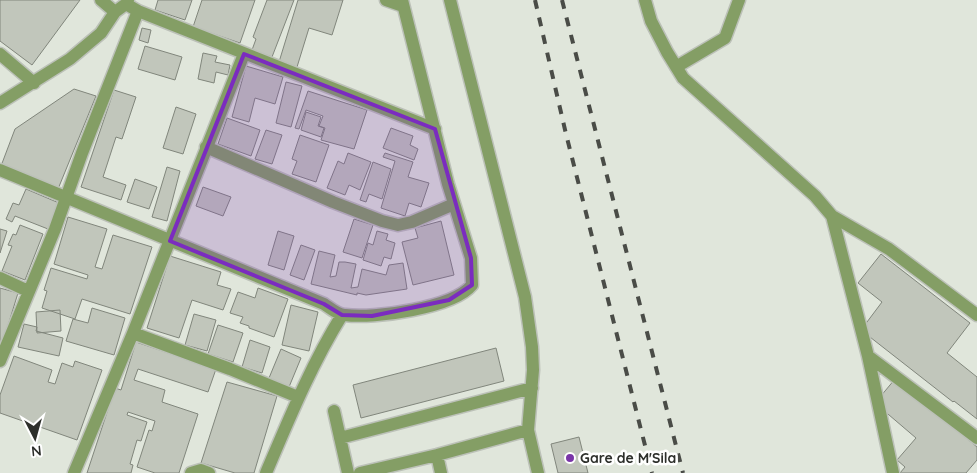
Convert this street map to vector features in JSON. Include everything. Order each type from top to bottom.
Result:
[{"type":"street","points":[[101,0],[115,12]]},
{"type":"street","points":[[0,170],[66,199],[324,304],[342,315],[372,316],[412,310],[449,300],[466,293],[472,286],[471,258],[454,204],[402,3],[386,0]]},
{"type":"street","points":[[450,0],[525,296],[532,347],[532,388],[528,430],[538,473]]},
{"type":"street","points":[[645,0],[651,21],[683,78],[815,196],[832,216],[896,254],[977,315]]},
{"type":"street","points":[[676,67],[725,38],[739,0]]},
{"type":"street","points":[[0,104],[70,59],[101,33],[115,12],[127,2],[138,11],[435,129]]},
{"type":"street","points":[[0,361],[66,199],[82,153],[138,11]]},
{"type":"street","points":[[0,54],[34,83]]},
{"type":"street","points":[[74,473],[133,333],[244,54]]},
{"type":"street","points":[[206,147],[333,202],[382,221],[398,225],[412,222],[454,204]]},
{"type":"street","points":[[832,216],[868,356],[893,473]]},
{"type":"street","points":[[0,278],[28,291]]},
{"type":"street","points":[[266,473],[298,397],[329,336],[342,315]]},
{"type":"street","points":[[133,333],[230,369],[298,397]]},
{"type":"street","points":[[868,356],[977,438]]},
{"type":"street","points":[[340,438],[532,388]]},
{"type":"street","points":[[334,411],[348,473]]},
{"type":"street","points":[[360,473],[437,455],[528,430]]},
{"type":"street","points":[[437,455],[441,473]]},
{"type":"street","points":[[191,473],[201,470],[209,473]]},
{"type":"highlighted area","points":[[244,54],[435,129],[471,258],[472,285],[449,300],[372,316],[342,315],[324,304],[170,241]]},
{"type":"building","points":[[0,0],[80,0],[32,65],[0,41]]},
{"type":"building","points":[[158,0],[192,0],[185,20],[155,10]]},
{"type":"building","points":[[202,0],[255,0],[240,43],[193,27]]},
{"type":"building","points":[[267,0],[294,0],[272,57],[252,50],[256,39],[253,37]]},
{"type":"building","points":[[298,0],[343,0],[332,35],[309,28],[297,67],[279,62]]},
{"type":"building","points":[[142,28],[151,30],[148,43],[139,40]]},
{"type":"building","points":[[145,46],[182,57],[175,80],[138,69]]},
{"type":"building","points":[[203,53],[217,56],[215,62],[230,65],[228,75],[216,72],[214,83],[198,79]]},
{"type":"building","points":[[246,66],[283,77],[275,104],[255,98],[249,122],[232,117]]},
{"type":"building","points":[[286,82],[302,86],[291,127],[276,123]]},
{"type":"building","points":[[74,89],[96,96],[58,189],[1,166],[15,129]]},
{"type":"building","points":[[114,90],[136,97],[122,139],[116,137],[103,177],[126,185],[121,200],[81,187]]},
{"type":"building","points":[[308,91],[367,110],[354,149],[321,140],[325,128],[319,126],[323,116],[306,110],[299,129],[295,128]]},
{"type":"building","points":[[176,107],[196,114],[183,154],[163,148]]},
{"type":"building","points":[[306,112],[321,117],[318,126],[324,128],[321,137],[301,130]]},
{"type":"building","points":[[227,118],[260,130],[251,156],[218,144]]},
{"type":"building","points":[[391,128],[413,136],[410,145],[418,149],[414,160],[383,148]]},
{"type":"building","points":[[266,130],[282,135],[272,164],[255,159]]},
{"type":"building","points":[[300,135],[329,145],[316,182],[292,174],[297,161],[292,159]]},
{"type":"building","points":[[348,153],[371,162],[360,190],[349,185],[345,195],[327,188],[338,161],[344,164]]},
{"type":"building","points":[[385,153],[413,162],[408,177],[429,183],[421,207],[409,203],[405,216],[381,208],[395,161],[383,157]]},
{"type":"building","points":[[373,162],[391,169],[382,199],[369,194],[366,202],[360,200]]},
{"type":"building","points":[[167,167],[180,171],[167,221],[152,217]]},
{"type":"building","points":[[135,179],[157,187],[149,209],[127,202]]},
{"type":"building","points":[[203,187],[231,197],[223,216],[196,206]]},
{"type":"building","points":[[26,189],[59,203],[48,229],[15,216],[12,222],[6,219],[13,203],[19,205]]},
{"type":"building","points":[[68,217],[107,229],[95,267],[102,269],[113,235],[152,247],[130,314],[82,299],[75,319],[42,308],[47,291],[44,290],[51,268],[87,279],[88,275],[54,264]]},
{"type":"building","points":[[354,219],[373,225],[362,258],[343,252]]},
{"type":"building","points":[[441,221],[454,275],[413,285],[402,242],[418,238],[415,228]]},
{"type":"building","points":[[20,225],[43,234],[25,280],[2,271],[12,246],[8,245],[13,234],[16,235]]},
{"type":"building","points":[[0,229],[7,231],[0,253]]},
{"type":"building","points":[[278,231],[294,236],[284,270],[268,265]]},
{"type":"building","points":[[377,231],[388,234],[386,240],[395,243],[391,259],[384,257],[381,266],[363,260],[368,243],[373,245]]},
{"type":"building","points":[[301,245],[315,250],[304,280],[290,275]]},
{"type":"building","points":[[319,251],[335,255],[330,277],[336,276],[339,262],[356,264],[351,288],[358,287],[362,269],[386,275],[389,265],[403,263],[407,289],[366,295],[357,293],[357,295],[311,284]]},
{"type":"building","points":[[881,254],[970,323],[947,353],[977,377],[977,419],[861,330],[882,302],[858,283]]},
{"type":"building","points":[[170,256],[221,272],[217,285],[231,289],[223,310],[192,300],[179,338],[147,328]]},
{"type":"building","points":[[0,288],[18,293],[2,345],[0,344]]},
{"type":"building","points":[[258,288],[288,299],[274,337],[249,328],[249,326],[240,323],[243,317],[230,313],[238,292],[255,298]]},
{"type":"building","points":[[291,305],[318,312],[309,351],[282,345]]},
{"type":"building","points":[[92,308],[125,318],[114,355],[66,341],[73,319],[88,323]]},
{"type":"building","points":[[60,310],[61,331],[37,333],[36,312]]},
{"type":"building","points":[[194,314],[216,320],[207,351],[185,345]]},
{"type":"building","points":[[24,324],[37,327],[36,331],[63,338],[59,356],[18,347]]},
{"type":"building","points":[[218,325],[243,333],[233,362],[208,354]]},
{"type":"building","points":[[250,340],[270,347],[262,373],[242,367]]},
{"type":"building","points":[[136,342],[216,369],[208,392],[138,369],[134,380],[165,390],[162,402],[198,414],[179,473],[155,473],[137,467],[149,430],[152,431],[155,421],[128,412],[127,415],[147,422],[141,441],[137,440],[130,464],[133,465],[131,473],[87,473],[115,388],[121,390]]},
{"type":"building","points":[[496,348],[504,381],[361,418],[353,385]]},
{"type":"building","points":[[281,349],[301,358],[289,387],[269,378]]},
{"type":"building","points":[[14,356],[52,370],[48,382],[55,384],[62,363],[73,367],[75,361],[102,370],[77,440],[0,413],[0,395]]},
{"type":"building","points":[[895,379],[977,447],[977,460],[966,473],[900,473],[905,467],[897,460],[916,438],[875,403]]},
{"type":"building","points":[[227,382],[277,396],[254,473],[235,473],[201,463]]},
{"type":"building","name":"Gare de M'Sila","points":[[579,437],[588,473],[558,473],[551,444]]},
{"type":"railway","points":[[535,0],[566,134],[652,473]]},
{"type":"railway","points":[[562,0],[683,473]]},
{"type":"place","name":"Gare de M'Sila","points":[[570,458]]}]
